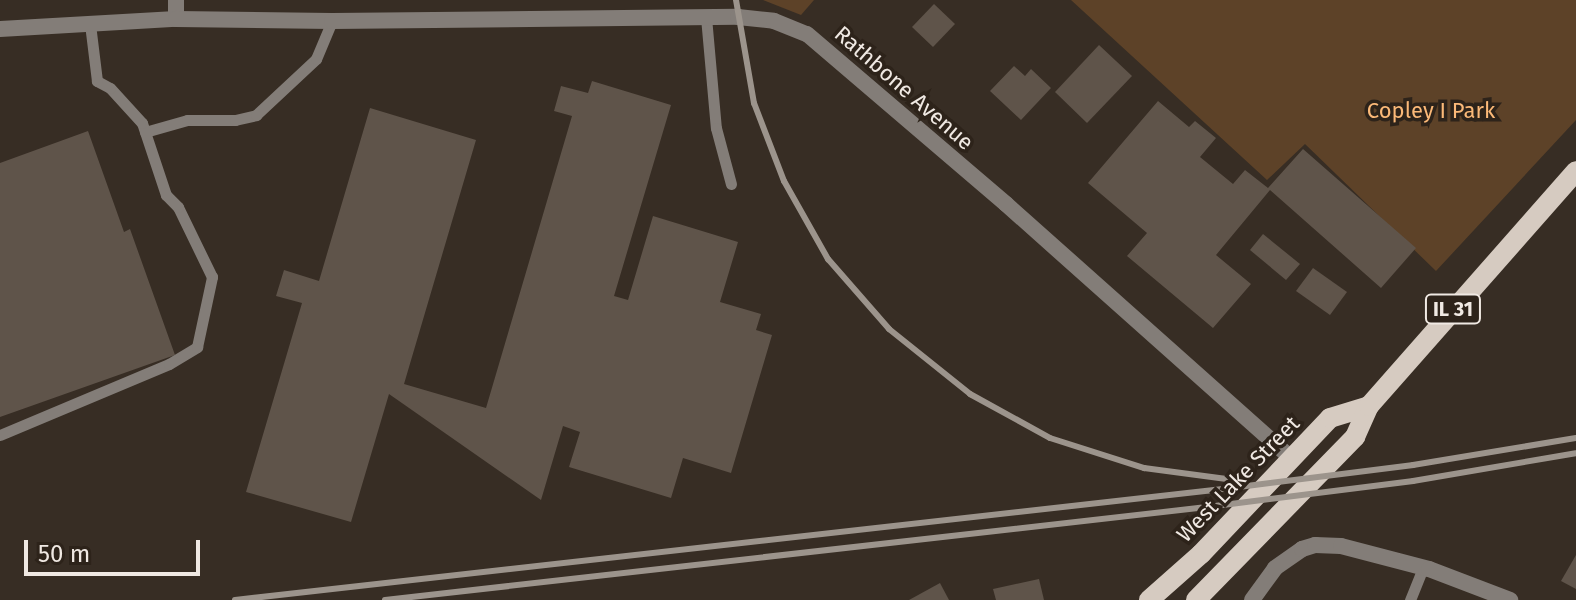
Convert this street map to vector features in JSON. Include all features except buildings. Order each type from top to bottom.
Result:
[{"type":"main road","name":"IL 31","points":[[1196,600],[1355,437],[1369,406],[1576,171]]},
{"type":"main road","name":"West Lake Street","points":[[1149,600],[1201,554],[1330,418],[1369,406]]},
{"type":"street","points":[[176,0],[176,19]]},
{"type":"street","name":"Rathbone Avenue","points":[[0,29],[176,19],[332,21],[706,17],[774,21],[807,34],[1006,204],[1291,458]]},
{"type":"street","points":[[1252,600],[1275,568],[1302,549],[1315,545],[1341,546],[1423,567],[1510,600]]},
{"type":"lane","points":[[706,17],[716,128],[731,184]]},
{"type":"lane","points":[[145,132],[187,120],[235,120],[256,115],[316,59],[332,21]]},
{"type":"lane","points":[[0,435],[169,364],[197,347],[212,277],[178,207],[166,195],[142,123],[110,88],[97,81],[90,24]]},
{"type":"lane","points":[[1410,600],[1423,567]]},
{"type":"green space","points":[[763,0],[814,0],[801,15]]},
{"type":"green space","name":"Copley I Park","points":[[1071,0],[1576,0],[1576,120],[1436,271],[1305,144],[1267,180]]},
{"type":"railway","points":[[736,0],[754,103],[784,181],[828,259],[889,329],[970,394],[1050,438],[1144,468],[1234,480]]},
{"type":"railway","points":[[235,600],[1223,489],[1413,465],[1576,438]]},
{"type":"railway","points":[[385,600],[1207,507],[1413,481],[1576,453]]}]
